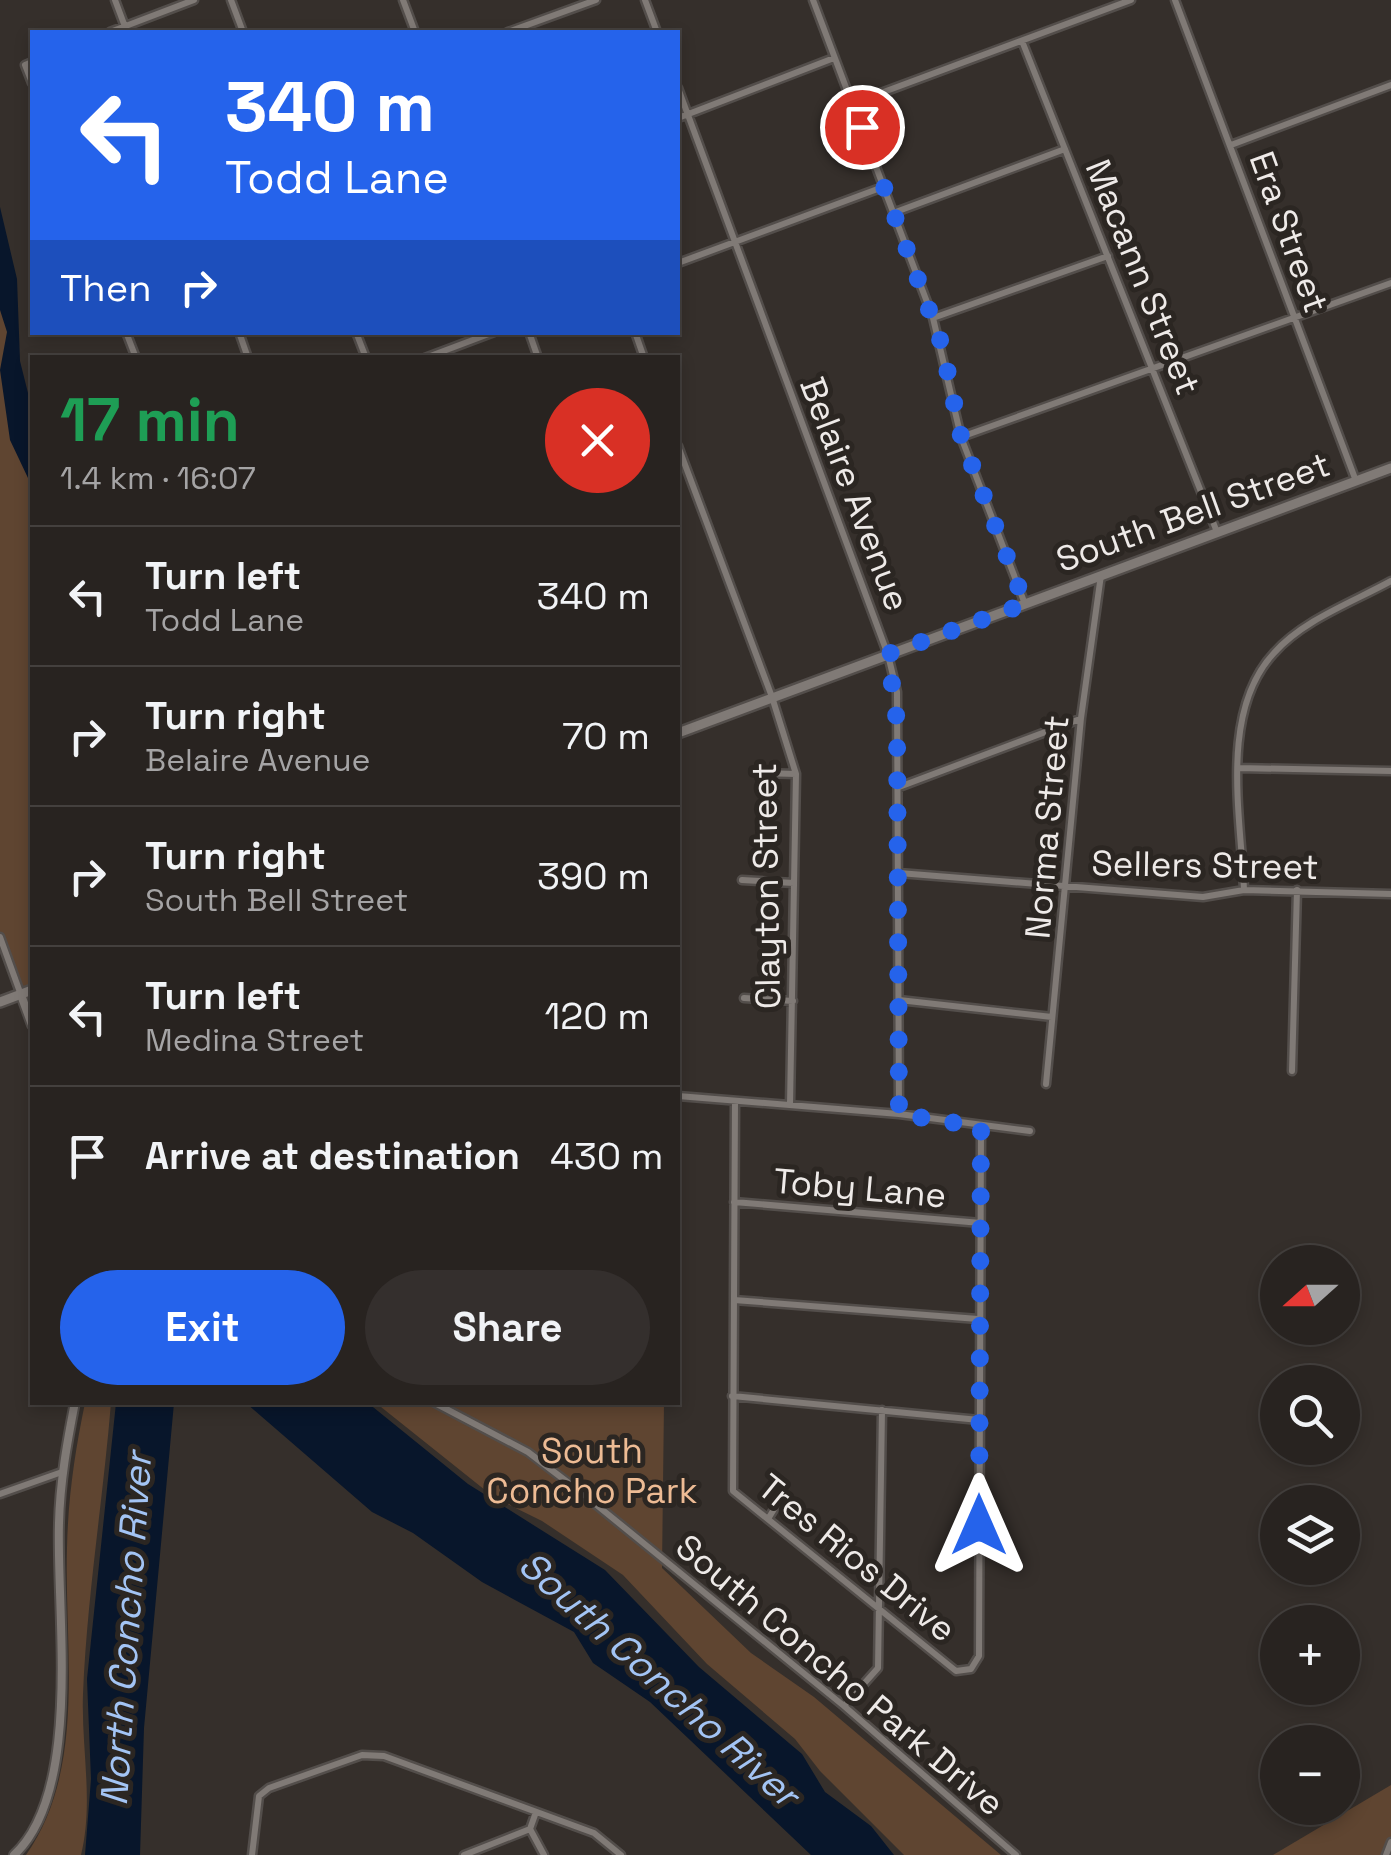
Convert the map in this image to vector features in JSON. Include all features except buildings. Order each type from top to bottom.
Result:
[{"type":"main road","name":"South Bell Street","points":[[680,731],[1391,468]]},
{"type":"main road","points":[[0,1002],[30,991]]},
{"type":"street","points":[[116,0],[126,30],[194,0]]},
{"type":"street","points":[[231,0],[242,30]]},
{"type":"street","points":[[403,0],[414,30]]},
{"type":"street","points":[[514,30],[596,0]]},
{"type":"street","points":[[645,0],[656,30]]},
{"type":"street","points":[[814,0],[933,318],[961,436],[1025,604]]},
{"type":"street","points":[[854,103],[1131,0]]},
{"type":"street","name":"Era Street","points":[[1175,0],[1356,481]]},
{"type":"street","name":"Macann Street","points":[[1022,40],[1217,532]]},
{"type":"street","points":[[680,117],[834,58]]},
{"type":"street","points":[[1231,144],[1391,85]]},
{"type":"street","name":"Belaire Avenue","points":[[680,94],[888,654],[896,692],[899,787],[899,1114]]},
{"type":"street","points":[[893,212],[1065,149]]},
{"type":"street","points":[[680,262],[883,187]]},
{"type":"street","points":[[933,318],[1108,256]]},
{"type":"street","points":[[961,436],[1391,283]]},
{"type":"street","points":[[433,355],[486,335]]},
{"type":"street","name":"Clayton Street","points":[[680,451],[772,697],[796,774],[790,1105]]},
{"type":"street","name":"Norma Street","points":[[1046,1084],[1068,888],[1081,718],[1101,576]]},
{"type":"street","points":[[1244,890],[1240,768],[1243,716],[1256,680],[1274,653],[1306,627],[1391,581]]},
{"type":"street","points":[[899,787],[1081,718]]},
{"type":"street","points":[[1240,768],[1391,771]]},
{"type":"street","points":[[762,774],[796,774]]},
{"type":"street","name":"Sellers Street","points":[[898,873],[1203,897],[1244,890],[1391,894]]},
{"type":"street","points":[[742,880],[794,883]]},
{"type":"street","points":[[1292,1070],[1297,890]]},
{"type":"street","points":[[0,937],[30,1019]]},
{"type":"street","points":[[744,998],[793,1001]]},
{"type":"street","points":[[899,1000],[1052,1017]]},
{"type":"street","points":[[680,1096],[899,1114],[1030,1132]]},
{"type":"street","name":"Tres Rios Drive","points":[[735,1101],[734,1491],[956,1671],[972,1668],[979,1656],[981,1127]]},
{"type":"street","name":"Toby Lane","points":[[734,1202],[981,1223]]},
{"type":"street","points":[[734,1300],[978,1319]]},
{"type":"street","points":[[732,1396],[979,1420]]},
{"type":"street","points":[[14,1855],[39,1820],[54,1774],[62,1472],[74,1405]]},
{"type":"street","name":"South Concho Park Drive","points":[[439,1405],[528,1452],[844,1706],[1016,1855]]},
{"type":"street","points":[[844,1706],[878,1668],[882,1410]]},
{"type":"street","points":[[0,1494],[62,1472]]},
{"type":"street","points":[[768,1519],[779,1502]]},
{"type":"street","points":[[252,1855],[259,1796],[270,1788],[362,1754],[384,1756],[594,1834],[621,1855]]},
{"type":"street","points":[[536,1812],[530,1829],[544,1855]]},
{"type":"street","points":[[464,1855],[530,1829]]},
{"type":"street","points":[[1386,1855],[1391,1842]]},
{"type":"green space","points":[[0,238],[30,471],[30,991],[21,995],[0,937]]},
{"type":"green space","points":[[85,1405],[111,1405],[85,1657],[85,1835],[81,1855],[26,1855],[45,1821],[58,1785],[65,1746],[68,1529]]},
{"type":"green space","name":"South Concho Park","points":[[379,1405],[664,1405],[662,1568],[751,1653],[814,1697],[1001,1855],[904,1855],[820,1771],[795,1739],[707,1664],[623,1575],[542,1521],[495,1498]]},
{"type":"green space","points":[[1391,1785],[1391,1855],[1273,1855],[1324,1825],[1360,1825],[1360,1803]]},
{"type":"water","points":[[0,207],[17,279],[20,361],[30,401],[30,504],[28,478],[10,440],[0,370],[7,332],[0,310]]},
{"type":"water","name":"North Concho River","points":[[116,1405],[174,1405],[144,1728],[140,1855],[85,1855],[91,1779],[87,1679]]},
{"type":"water","name":"South Concho River","points":[[248,1405],[370,1405],[468,1484],[605,1570],[699,1667],[802,1754],[825,1792],[871,1826],[894,1855],[811,1855],[650,1702],[593,1663],[574,1632],[482,1582],[413,1533],[372,1512]]},
{"type":"route","points":[[862,127],[942,345],[961,436],[1025,604],[888,654],[896,692],[899,787],[899,1114],[981,1127],[979,1525]]}]
